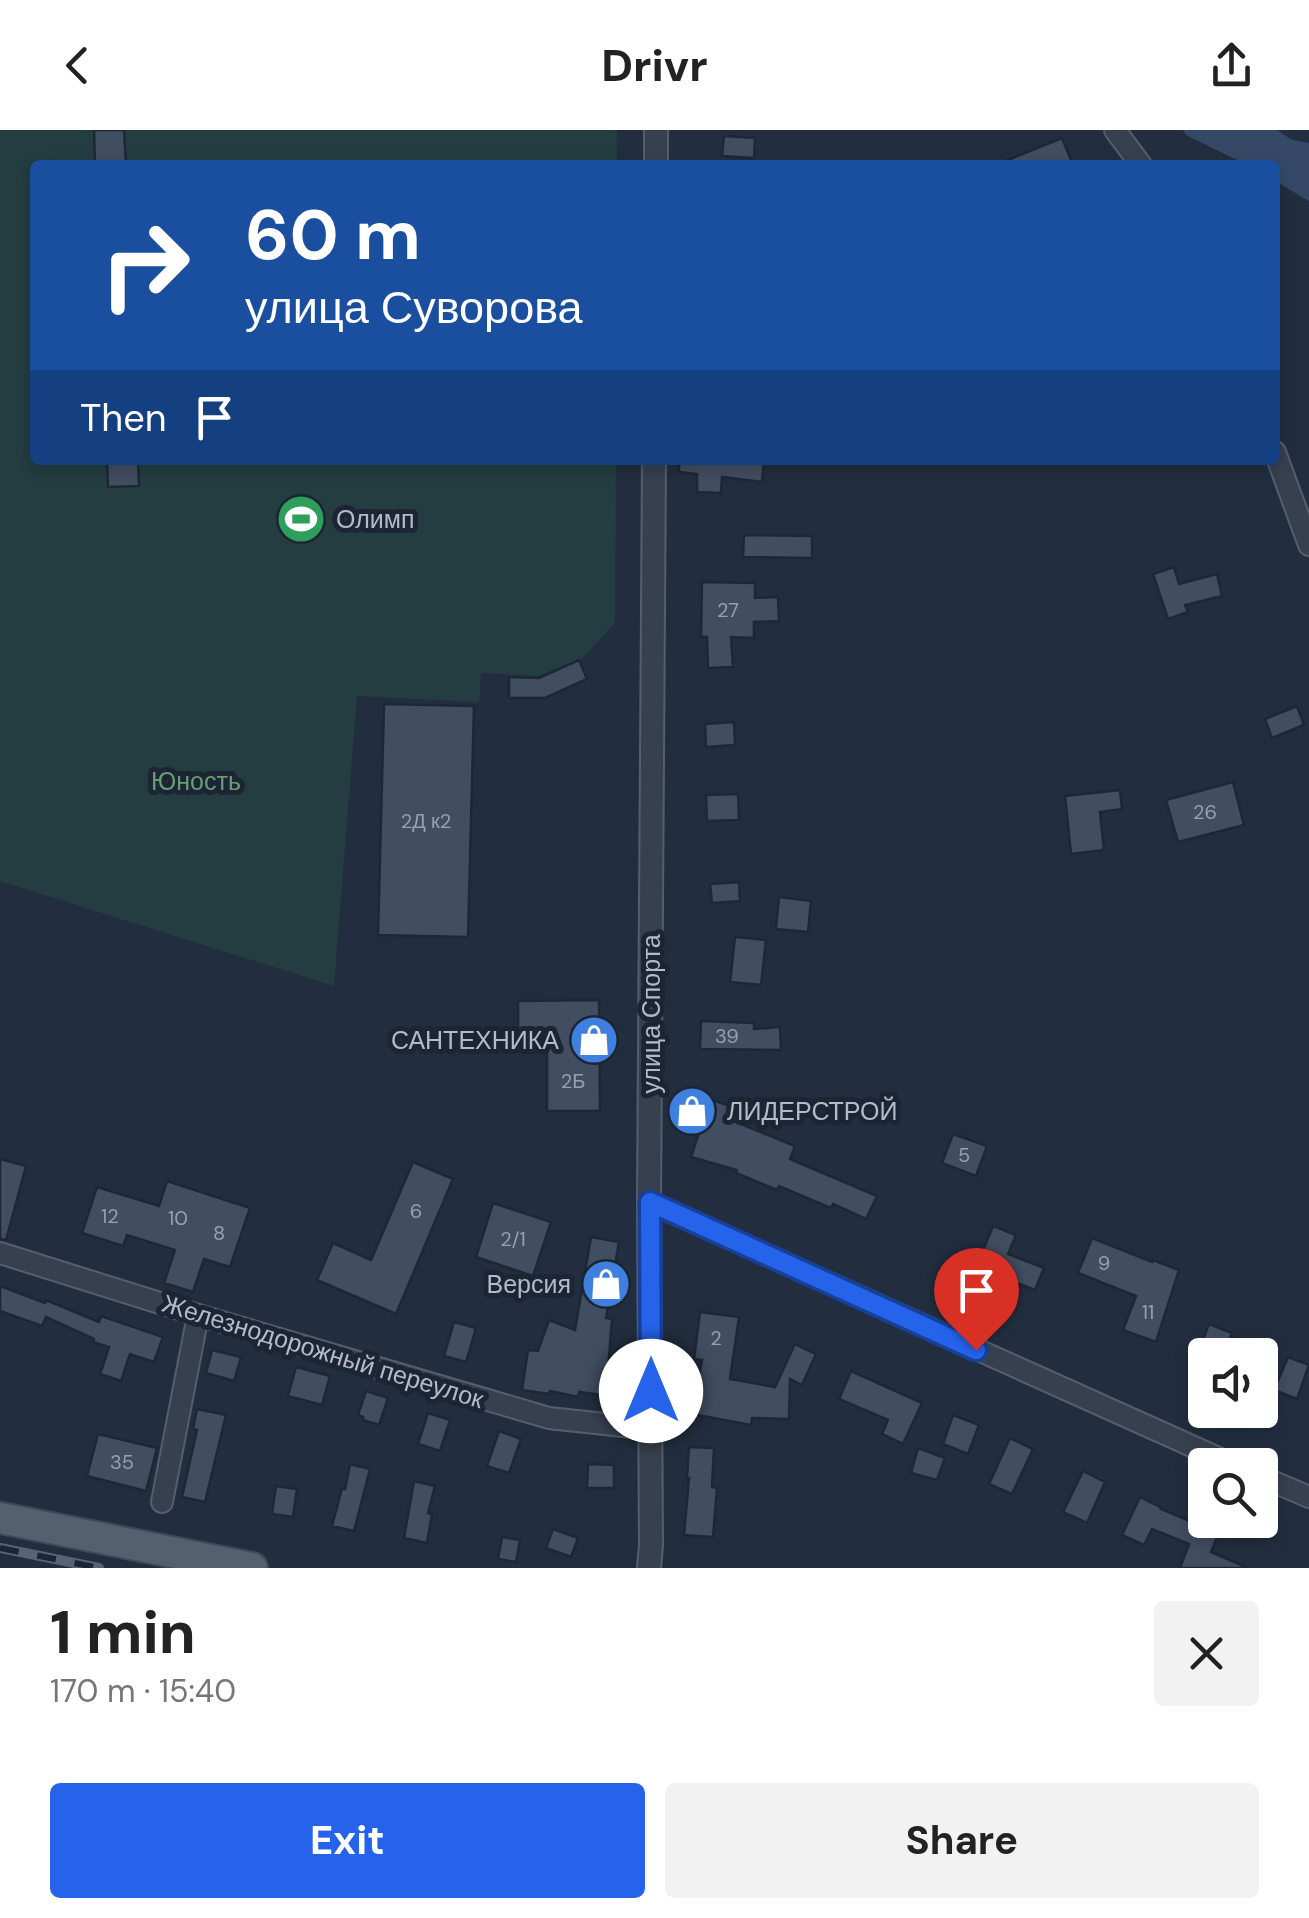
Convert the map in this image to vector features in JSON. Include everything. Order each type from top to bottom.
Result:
[{"type":"main road","points":[[0,1518],[252,1568]]},
{"type":"street","points":[[656,130],[656,160]]},
{"type":"street","points":[[1115,130],[1137,160]]},
{"type":"street","name":"улица Спорта","points":[[649,1568],[654,465]]},
{"type":"street","points":[[1280,465],[1309,545]]},
{"type":"street","points":[[650,1202],[1196,1448]]},
{"type":"street","name":"Железнодорожный переулок","points":[[0,1253],[549,1418],[651,1429]]},
{"type":"street","points":[[162,1502],[198,1314]]},
{"type":"street","points":[[1278,1484],[1309,1497]]},
{"type":"green space","name":"Юность","points":[[0,130],[617,130],[617,160],[30,160],[30,465],[616,465],[615,623],[582,659],[538,676],[481,673],[479,702],[357,696],[334,986],[0,881]]},
{"type":"water","points":[[1183,130],[1277,130],[1292,140],[1309,143],[1309,201],[1280,184],[1280,160],[1237,160]]},
{"type":"building","points":[[94,130],[124,130],[126,160],[95,160]]},
{"type":"building","points":[[724,136],[755,138],[754,158],[722,156]]},
{"type":"building","points":[[1062,138],[1071,160],[1008,160]]},
{"type":"building","points":[[107,465],[138,465],[139,486],[108,487]]},
{"type":"building","points":[[679,465],[764,465],[762,482],[722,477],[721,493],[697,492],[697,474],[679,472]]},
{"type":"building","points":[[744,535],[812,536],[812,558],[743,557]]},
{"type":"building","points":[[1174,567],[1179,584],[1217,574],[1222,596],[1185,605],[1188,612],[1168,619],[1153,574]]},
{"type":"building","points":[[702,582],[755,583],[755,598],[778,597],[779,621],[754,622],[754,638],[731,637],[733,667],[708,668],[707,637],[701,637]]},
{"type":"building","points":[[579,660],[587,679],[545,698],[509,698],[509,677],[539,678]]},
{"type":"building","points":[[384,704],[474,706],[468,937],[378,935]]},
{"type":"building","points":[[1297,706],[1304,725],[1272,738],[1265,719]]},
{"type":"building","points":[[734,722],[735,745],[706,747],[705,724]]},
{"type":"building","points":[[1233,782],[1244,825],[1178,842],[1166,800]]},
{"type":"building","points":[[1120,790],[1122,809],[1100,812],[1104,850],[1071,854],[1065,796]]},
{"type":"building","points":[[738,794],[739,820],[707,821],[706,795]]},
{"type":"building","points":[[739,882],[740,901],[712,903],[710,884]]},
{"type":"building","points":[[779,897],[811,901],[808,932],[776,929]]},
{"type":"building","points":[[735,937],[766,940],[761,985],[730,982]]},
{"type":"building","points":[[599,1000],[600,1111],[547,1111],[547,1052],[518,1052],[518,1001]]},
{"type":"building","points":[[701,1021],[754,1023],[754,1029],[780,1027],[781,1050],[700,1049]]},
{"type":"building","points":[[697,1095],[745,1111],[741,1124],[795,1146],[790,1159],[877,1196],[866,1219],[833,1204],[831,1208],[779,1186],[777,1190],[736,1173],[737,1170],[691,1157],[701,1127],[688,1123]]},
{"type":"building","points":[[953,1134],[987,1146],[976,1176],[942,1163]]},
{"type":"building","points":[[0,1159],[26,1166],[6,1240],[0,1239]]},
{"type":"building","points":[[413,1162],[453,1179],[396,1314],[317,1280],[333,1243],[371,1260]]},
{"type":"building","points":[[167,1181],[250,1208],[230,1267],[204,1259],[193,1292],[164,1283],[175,1250],[127,1235],[123,1246],[82,1233],[97,1187],[159,1206]]},
{"type":"building","points":[[493,1203],[551,1222],[533,1276],[476,1257]]},
{"type":"building","points":[[993,1226],[1016,1235],[1008,1254],[1044,1268],[1035,1290],[978,1263]]},
{"type":"building","points":[[591,1237],[619,1242],[606,1318],[612,1319],[608,1371],[613,1372],[609,1396],[579,1392],[578,1397],[522,1390],[528,1350],[538,1351],[549,1320],[575,1330]]},
{"type":"building","points":[[1092,1238],[1179,1270],[1156,1342],[1123,1330],[1136,1296],[1078,1273]]},
{"type":"building","points":[[0,1286],[99,1322],[101,1316],[163,1337],[154,1362],[130,1354],[121,1381],[100,1374],[109,1347],[46,1317],[42,1326],[0,1311]]},
{"type":"building","points":[[700,1312],[739,1317],[730,1379],[775,1387],[795,1344],[816,1354],[802,1385],[790,1379],[789,1419],[752,1418],[751,1425],[692,1414],[702,1360],[694,1359]]},
{"type":"building","points":[[454,1322],[476,1328],[466,1362],[444,1356]]},
{"type":"building","points":[[1209,1324],[1232,1333],[1230,1338],[1204,1338]]},
{"type":"building","points":[[212,1350],[241,1357],[234,1381],[206,1373]]},
{"type":"building","points":[[1288,1357],[1309,1365],[1297,1399],[1278,1392],[1278,1381]]},
{"type":"building","points":[[296,1367],[330,1376],[322,1405],[288,1396]]},
{"type":"building","points":[[851,1371],[922,1403],[903,1444],[882,1434],[888,1420],[839,1399]]},
{"type":"building","points":[[366,1391],[388,1398],[379,1425],[358,1415]]},
{"type":"building","points":[[197,1409],[226,1415],[205,1502],[182,1497],[197,1430],[193,1429]]},
{"type":"building","points":[[428,1413],[450,1420],[440,1451],[418,1444]]},
{"type":"building","points":[[953,1415],[979,1425],[968,1454],[943,1444]]},
{"type":"building","points":[[499,1431],[521,1439],[509,1473],[487,1466]]},
{"type":"building","points":[[98,1434],[157,1448],[146,1491],[87,1476]]},
{"type":"building","points":[[1010,1438],[1033,1449],[1012,1494],[989,1484]]},
{"type":"building","points":[[689,1447],[714,1448],[712,1487],[717,1488],[713,1537],[684,1535]]},
{"type":"building","points":[[918,1448],[945,1458],[937,1480],[911,1473]]},
{"type":"building","points":[[350,1464],[370,1469],[354,1531],[332,1526]]},
{"type":"building","points":[[588,1464],[614,1465],[614,1488],[587,1488]]},
{"type":"building","points":[[1083,1471],[1105,1482],[1087,1523],[1063,1512]]},
{"type":"building","points":[[414,1481],[435,1486],[428,1513],[432,1514],[427,1543],[404,1538]]},
{"type":"building","points":[[276,1486],[297,1489],[293,1517],[272,1514]]},
{"type":"building","points":[[1140,1497],[1188,1520],[1188,1538],[1217,1538],[1211,1552],[1248,1568],[1180,1568],[1189,1544],[1152,1529],[1144,1545],[1122,1535]]},
{"type":"building","points":[[553,1529],[578,1538],[571,1557],[546,1548]]},
{"type":"building","points":[[502,1537],[520,1540],[516,1562],[498,1559]]},
{"type":"railway","points":[[0,1548],[99,1568]]},
{"type":"place","name":"Олимп","points":[[301,519]]},
{"type":"place","name":"САНТЕХНИКА","points":[[594,1040]]},
{"type":"place","name":"ЛИДЕРСТРОЙ","points":[[692,1111]]},
{"type":"place","name":"Версия","points":[[606,1284]]},
{"type":"route","points":[[651,1391],[650,1202],[976,1350]]}]
